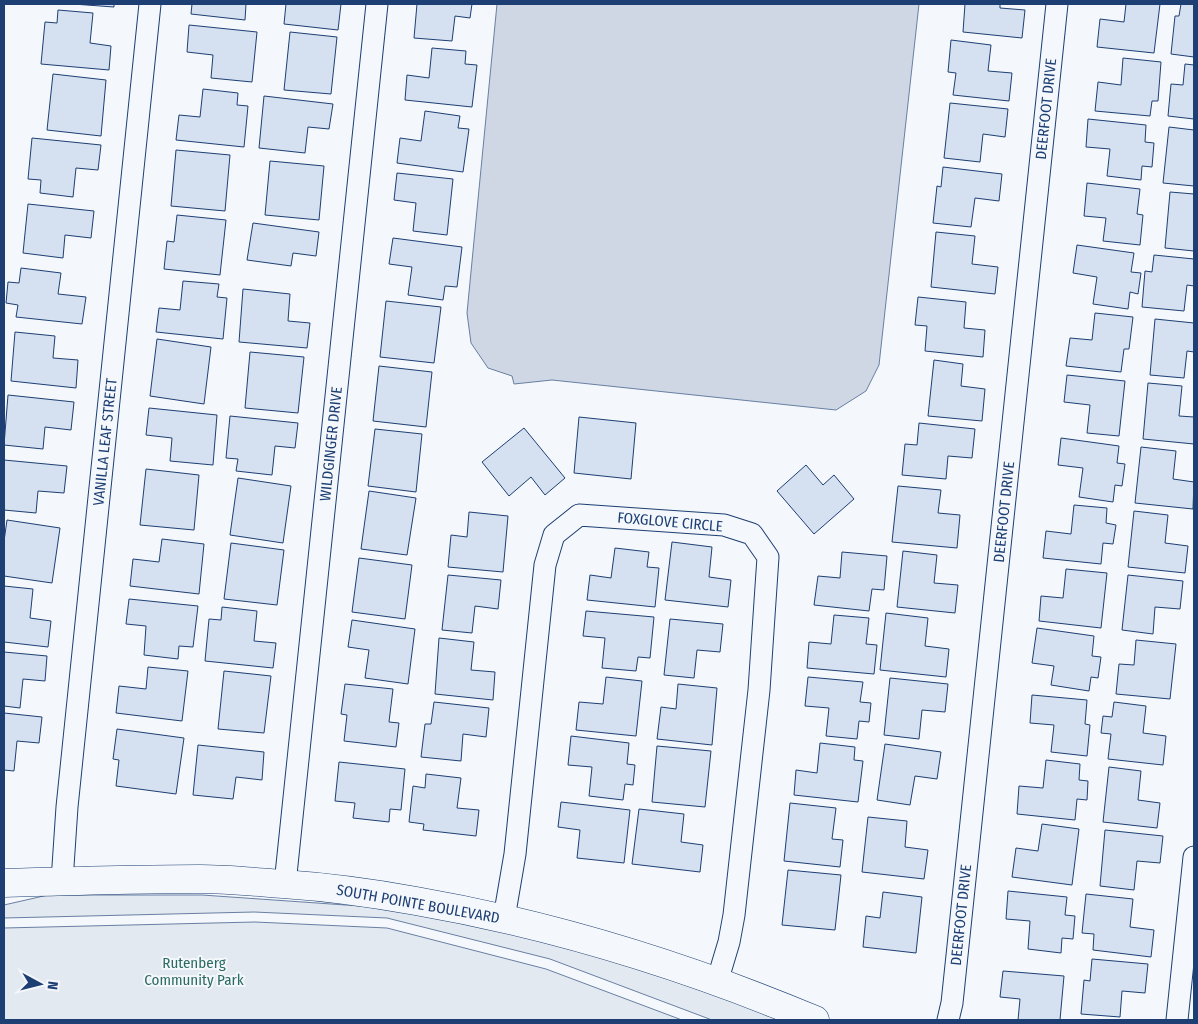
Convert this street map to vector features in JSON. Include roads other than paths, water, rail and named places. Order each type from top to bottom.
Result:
[{"type":"street","name":"VANILLA LEAF STREET","points":[[62,881],[66,807],[150,4]]},
{"type":"street","name":"WILDGINGER DRIVE","points":[[285,884],[377,4]]},
{"type":"street","name":"DEERFOOT DRIVE","points":[[948,1020],[952,1003],[1057,4]]},
{"type":"street","name":"FOXGLOVE CIRCLE","points":[[504,918],[515,854],[546,565],[554,535],[579,515],[724,525],[752,534],[768,557],[759,690],[734,915],[718,982]]},
{"type":"street","points":[[1177,1020],[1194,857]]},
{"type":"street","name":"SOUTH POINTE BOULEVARD","points":[[4,883],[202,879],[332,888],[391,897],[504,918],[600,943],[718,982],[815,1020]]},
{"type":"park label","name":"Rutenberg Community Park","points":[[194,972]]}]
